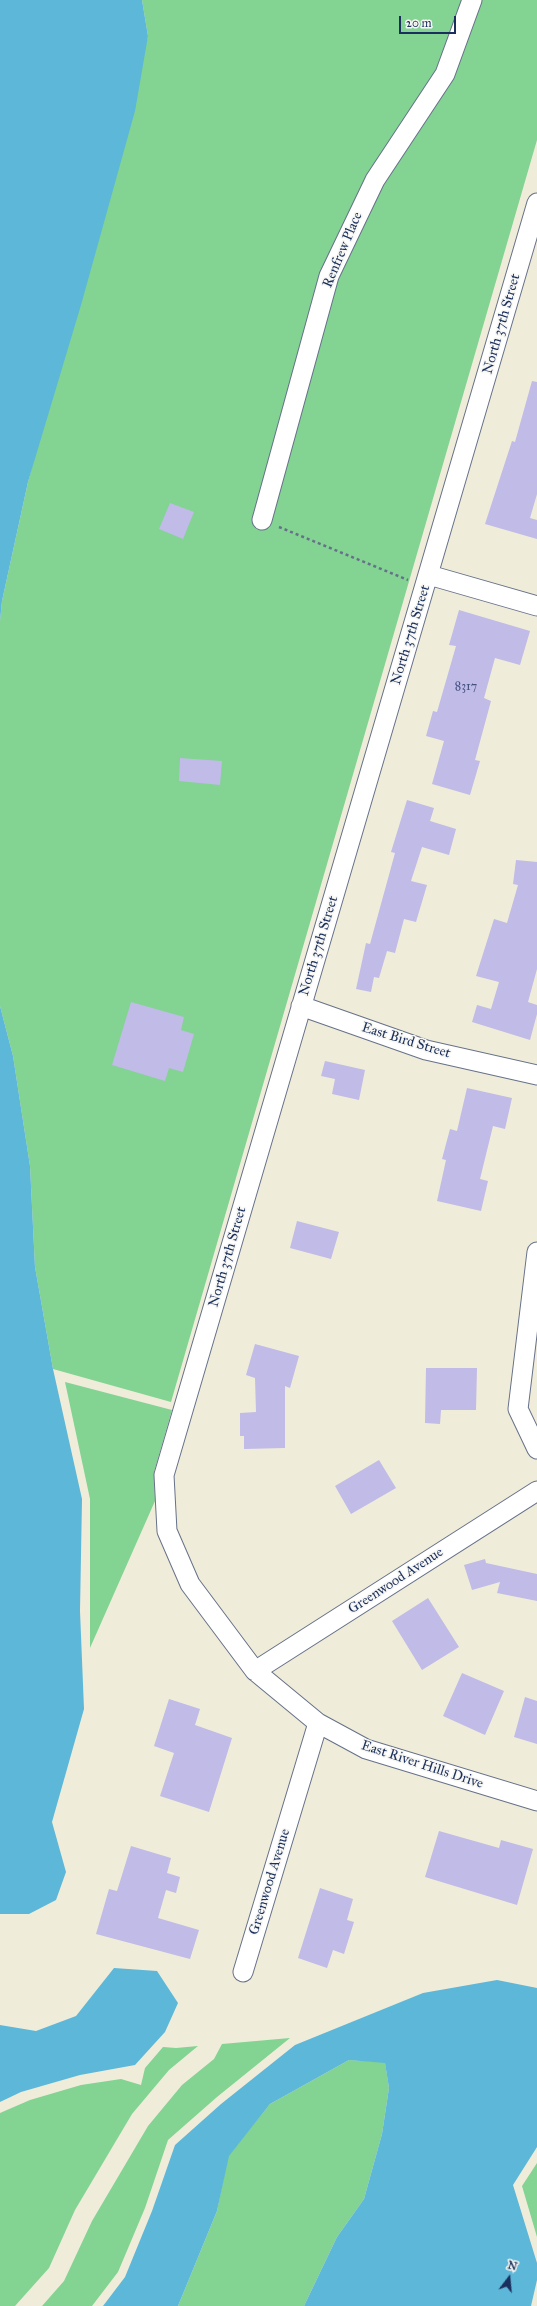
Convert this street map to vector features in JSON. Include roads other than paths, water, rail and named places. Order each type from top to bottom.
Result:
[{"type":"street","name":"Renfrew Place","points":[[262,520],[329,276],[375,180],[445,74],[472,0]]},
{"type":"street","name":"North 37th Street","points":[[255,1671],[190,1584],[167,1531],[164,1475],[301,1006],[428,581],[537,203]]},
{"type":"street","points":[[428,581],[537,606]]},
{"type":"street","name":"East Bird Street","points":[[301,1006],[426,1050],[537,1075]]},
{"type":"street","points":[[537,1252],[518,1409],[537,1449]]},
{"type":"street","name":"Greenwood Avenue","points":[[255,1671],[537,1491]]},
{"type":"street","name":"East River Hills Drive","points":[[255,1671],[318,1723],[366,1749],[537,1801]]},
{"type":"street","name":"Greenwood Avenue","points":[[243,1972],[318,1723]]},
{"type":"water","points":[[0,0],[142,0],[148,36],[135,111],[81,305],[28,482],[2,601],[0,621]]},
{"type":"water","points":[[0,1006],[13,1056],[30,1166],[35,1267],[53,1369],[82,1499],[80,1611],[84,1709],[52,1822],[66,1872],[56,1900],[29,1914],[0,1914]]},
{"type":"water","points":[[114,1968],[157,1971],[178,2003],[165,2032],[135,2065],[80,2075],[21,2092],[0,2102],[0,2025],[36,2031],[76,2016]]},
{"type":"water","points":[[497,1980],[537,1988],[537,2147],[513,2185],[537,2263],[537,2280],[531,2306],[304,2306],[337,2237],[364,2199],[382,2134],[389,2088],[385,2063],[349,2060],[270,2104],[229,2156],[217,2211],[178,2306],[103,2306],[125,2277],[152,2211],[175,2145],[221,2104],[295,2045],[423,1993]]}]
